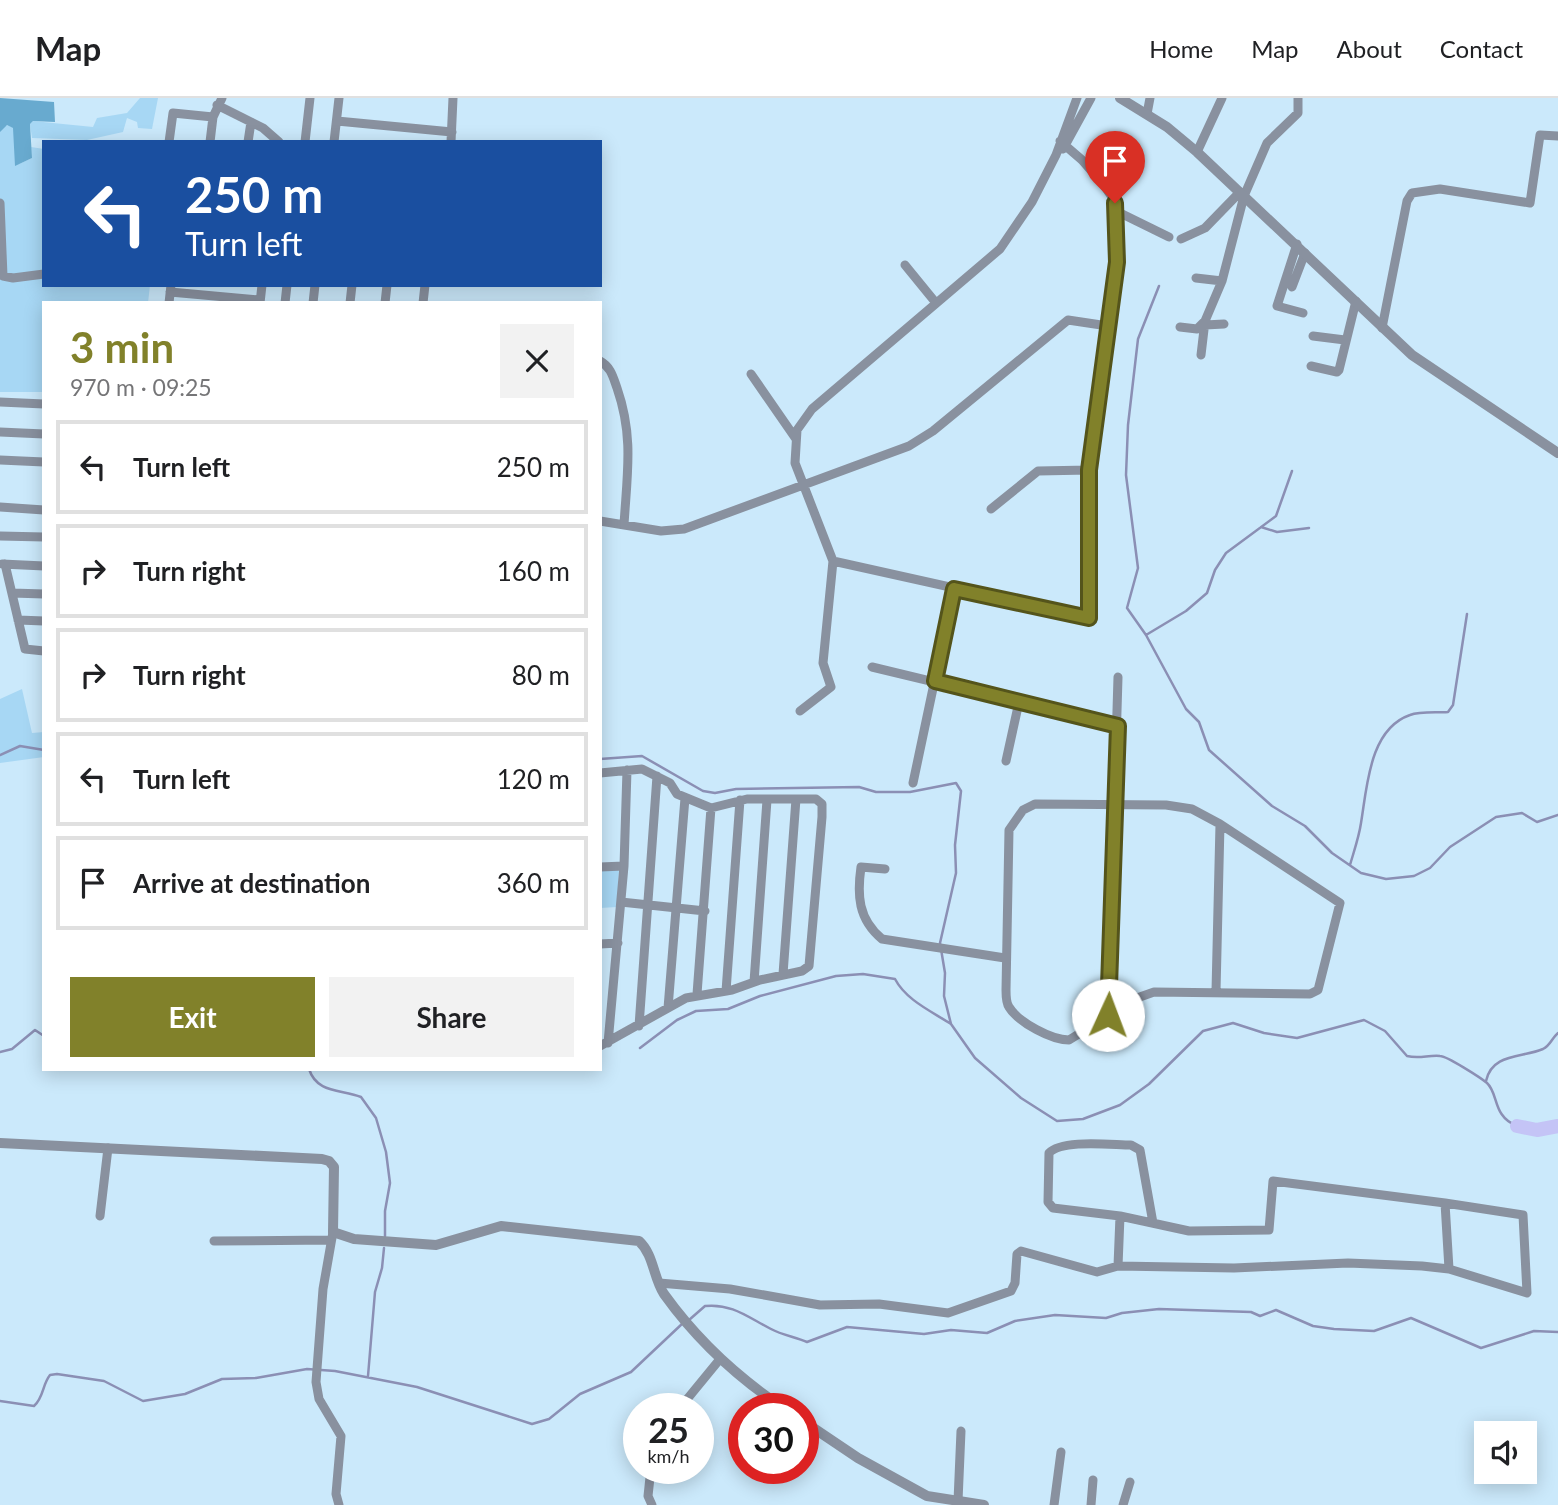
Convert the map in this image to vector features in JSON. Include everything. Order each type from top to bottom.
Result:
[{"type":"street","points":[[305,140],[310,98]]},
{"type":"street","points":[[334,140],[339,98]]},
{"type":"street","points":[[337,121],[452,137],[453,98]]},
{"type":"street","points":[[1063,143],[1077,98]]},
{"type":"street","points":[[800,711],[831,687],[823,663],[833,561],[795,463],[797,430],[812,409],[1000,249],[1032,202],[1056,155],[1091,98]]},
{"type":"street","points":[[1120,98],[1147,114],[1197,152],[1412,355],[1558,453]]},
{"type":"street","points":[[1147,114],[1150,98]]},
{"type":"street","points":[[1197,152],[1222,98]]},
{"type":"street","points":[[1201,355],[1205,323],[1222,281],[1242,194],[1268,143],[1298,113],[1298,98]]},
{"type":"street","points":[[210,140],[213,117],[220,102],[271,133],[277,140]]},
{"type":"street","points":[[169,140],[173,113],[213,117]]},
{"type":"street","points":[[248,140],[251,122]]},
{"type":"street","points":[[1382,328],[1407,201],[1412,193],[1440,189],[1530,202],[1540,135],[1558,136]]},
{"type":"street","points":[[833,561],[1089,618],[1089,470],[1117,262],[1116,211],[1112,197],[1102,184],[1063,143]]},
{"type":"street","points":[[1181,239],[1205,228],[1242,194]]},
{"type":"street","points":[[0,202],[3,275],[13,278],[42,274]]},
{"type":"street","points":[[1116,211],[1169,237]]},
{"type":"street","points":[[1292,286],[1301,248]]},
{"type":"street","points":[[1301,248],[1277,306],[1303,313]]},
{"type":"street","points":[[905,265],[936,303]]},
{"type":"street","points":[[1196,278],[1222,281]]},
{"type":"street","points":[[170,293],[260,301]]},
{"type":"street","points":[[1311,366],[1336,372],[1356,301]]},
{"type":"street","points":[[602,521],[661,531],[684,529],[803,487],[909,446],[933,431],[1068,320],[1108,326]]},
{"type":"street","points":[[1180,327],[1197,329],[1205,323],[1224,324]]},
{"type":"street","points":[[1313,336],[1345,340]]},
{"type":"street","points":[[602,363],[611,370],[629,434],[624,525]]},
{"type":"street","points":[[751,374],[796,439]]},
{"type":"street","points":[[0,402],[42,404]]},
{"type":"street","points":[[0,432],[42,434]]},
{"type":"street","points":[[0,460],[42,463]]},
{"type":"street","points":[[991,509],[1038,471],[1089,470]]},
{"type":"street","points":[[0,508],[42,510]]},
{"type":"street","points":[[0,536],[42,537]]},
{"type":"street","points":[[42,566],[3,564],[24,649],[42,650]]},
{"type":"street","points":[[913,783],[954,589]]},
{"type":"street","points":[[12,593],[42,594]]},
{"type":"street","points":[[18,620],[42,621]]},
{"type":"street","points":[[872,667],[1118,726]]},
{"type":"street","points":[[1108,1015],[1117,803],[1118,677]]},
{"type":"street","points":[[1006,761],[1019,702]]},
{"type":"street","points":[[602,773],[635,768],[670,783],[675,793],[711,808],[740,800],[820,800],[822,817],[812,958],[809,965],[802,971],[726,991],[698,994],[668,1007],[604,1044]]},
{"type":"street","points":[[604,1044],[618,943],[627,770]]},
{"type":"street","points":[[639,1026],[657,776]]},
{"type":"street","points":[[668,1007],[685,798]]},
{"type":"street","points":[[783,974],[796,799]]},
{"type":"street","points":[[726,991],[740,800]]},
{"type":"street","points":[[754,982],[767,800]]},
{"type":"street","points":[[1117,803],[1179,805],[1220,824],[1340,903],[1315,993],[1154,992],[1108,1015],[1069,1040],[1057,1040],[1019,1017],[1008,1006],[1005,958],[1009,830],[1013,821],[1035,804],[1117,803]]},
{"type":"street","points":[[698,994],[711,808]]},
{"type":"street","points":[[1216,991],[1220,824]]},
{"type":"street","points":[[602,867],[624,866]]},
{"type":"street","points":[[885,870],[861,867],[857,895],[872,930],[882,939],[1005,958]]},
{"type":"street","points":[[621,902],[705,911]]},
{"type":"street","points":[[602,944],[618,943]]},
{"type":"street","points":[[0,1143],[330,1161],[334,1167],[332,1236],[323,1289],[316,1376],[319,1399],[341,1436],[337,1494],[339,1505]]},
{"type":"street","points":[[659,1283],[730,1289],[820,1305],[879,1304],[948,1312],[1012,1291],[1017,1254],[1021,1251],[1097,1272],[1118,1266],[1234,1268],[1348,1263],[1449,1269],[1527,1293],[1523,1215],[1273,1181],[1269,1230],[1189,1231],[1120,1216],[1053,1208],[1048,1202],[1049,1153],[1065,1145],[1131,1145],[1140,1150],[1153,1223]]},
{"type":"street","points":[[100,1216],[108,1149]]},
{"type":"street","points":[[1445,1203],[1449,1269]]},
{"type":"street","points":[[1118,1266],[1120,1216]]},
{"type":"street","points":[[214,1241],[332,1236],[436,1245],[501,1226],[639,1241],[646,1247],[659,1283],[693,1330],[720,1359],[762,1393]]},
{"type":"street","points":[[692,1393],[720,1359]]},
{"type":"street","points":[[958,1501],[961,1431]]},
{"type":"street","points":[[819,1432],[858,1458],[928,1496],[984,1505]]},
{"type":"street","points":[[1054,1505],[1061,1452]]},
{"type":"street","points":[[1091,1505],[1093,1480]]},
{"type":"street","points":[[1123,1505],[1130,1482]]},
{"type":"street","points":[[649,1484],[648,1496],[652,1505]]},
{"type":"shaded area","points":[[0,98],[54,102],[55,122],[33,121],[30,124],[32,158],[15,166],[13,128],[7,125],[0,132]]},
{"type":"shaded area","points":[[140,98],[158,98],[152,129],[138,128],[137,122],[127,118],[123,132],[87,140],[32,138],[30,124],[33,121],[93,127],[97,118],[127,113]]},
{"type":"shaded area","points":[[7,125],[14,128],[19,164],[32,158],[31,147],[42,149],[42,287],[150,287],[148,301],[42,301],[42,392],[0,392],[1,128]]},
{"type":"shaded area","points":[[22,689],[32,733],[42,732],[42,757],[0,763],[0,699]]},
{"type":"shaded area","points":[[619,869],[617,907],[602,908],[602,870]]},
{"type":"waterway","points":[[1159,286],[1138,339],[1128,425],[1126,475],[1138,568],[1127,608],[1146,635],[1186,709],[1199,722],[1209,750],[1272,806],[1305,826],[1332,853],[1361,873],[1386,879],[1414,876],[1430,868],[1450,847],[1496,817],[1522,813],[1537,822],[1558,815]]},
{"type":"waterway","points":[[1146,635],[1186,611],[1207,593],[1215,570],[1226,553],[1276,516],[1292,471]]},
{"type":"waterway","points":[[1261,527],[1277,532],[1309,528]]},
{"type":"waterway","points":[[1350,865],[1359,834],[1372,761],[1386,733],[1396,722],[1410,715],[1448,712],[1453,705],[1467,614]]},
{"type":"waterway","points":[[0,755],[20,746],[42,750]]},
{"type":"waterway","points":[[602,759],[642,756],[703,791],[715,793],[736,789],[859,787],[876,792],[910,792],[956,783],[961,791],[955,845],[956,873],[940,943],[945,973],[944,996],[951,1024],[975,1058],[1021,1098],[1057,1121],[1083,1119],[1120,1105],[1149,1084],[1203,1031],[1233,1023],[1264,1033],[1297,1038],[1364,1020],[1385,1031],[1407,1056],[1444,1057],[1484,1080],[1491,1088],[1503,1117],[1517,1126]]},
{"type":"waterway","points":[[640,1048],[677,1020],[696,1011],[728,1009],[760,996],[836,976],[863,974],[895,979],[912,999],[951,1024]]},
{"type":"waterway","points":[[0,1052],[12,1049],[35,1030],[42,1035]]},
{"type":"waterway","points":[[1486,1081],[1494,1065],[1543,1049],[1558,1033]]},
{"type":"waterway","points":[[310,1071],[324,1087],[361,1097],[376,1118],[386,1152],[390,1183],[385,1211],[385,1236]]},
{"type":"waterway","points":[[1517,1126],[1537,1130],[1558,1126]]},
{"type":"waterway","points":[[368,1376],[375,1292],[384,1248]]},
{"type":"waterway","points":[[689,1320],[705,1306],[724,1307],[740,1312],[775,1331],[807,1342],[847,1327],[924,1334],[951,1330],[987,1333],[1015,1321],[1055,1315],[1106,1318],[1122,1313],[1159,1309],[1251,1312],[1260,1316],[1276,1310],[1313,1326],[1374,1331],[1411,1318],[1481,1348],[1534,1331],[1558,1332]]},
{"type":"waterway","points":[[0,1401],[34,1406],[40,1399],[50,1375],[57,1374],[104,1381],[143,1401],[185,1394],[222,1379],[256,1378],[307,1369],[335,1371],[417,1387],[532,1424],[549,1419],[580,1394],[631,1372],[683,1323]]},
{"type":"route","points":[[1108,1015],[1118,726],[935,681],[954,589],[1086,620],[1089,618],[1089,470],[1117,262],[1115,203]]}]
